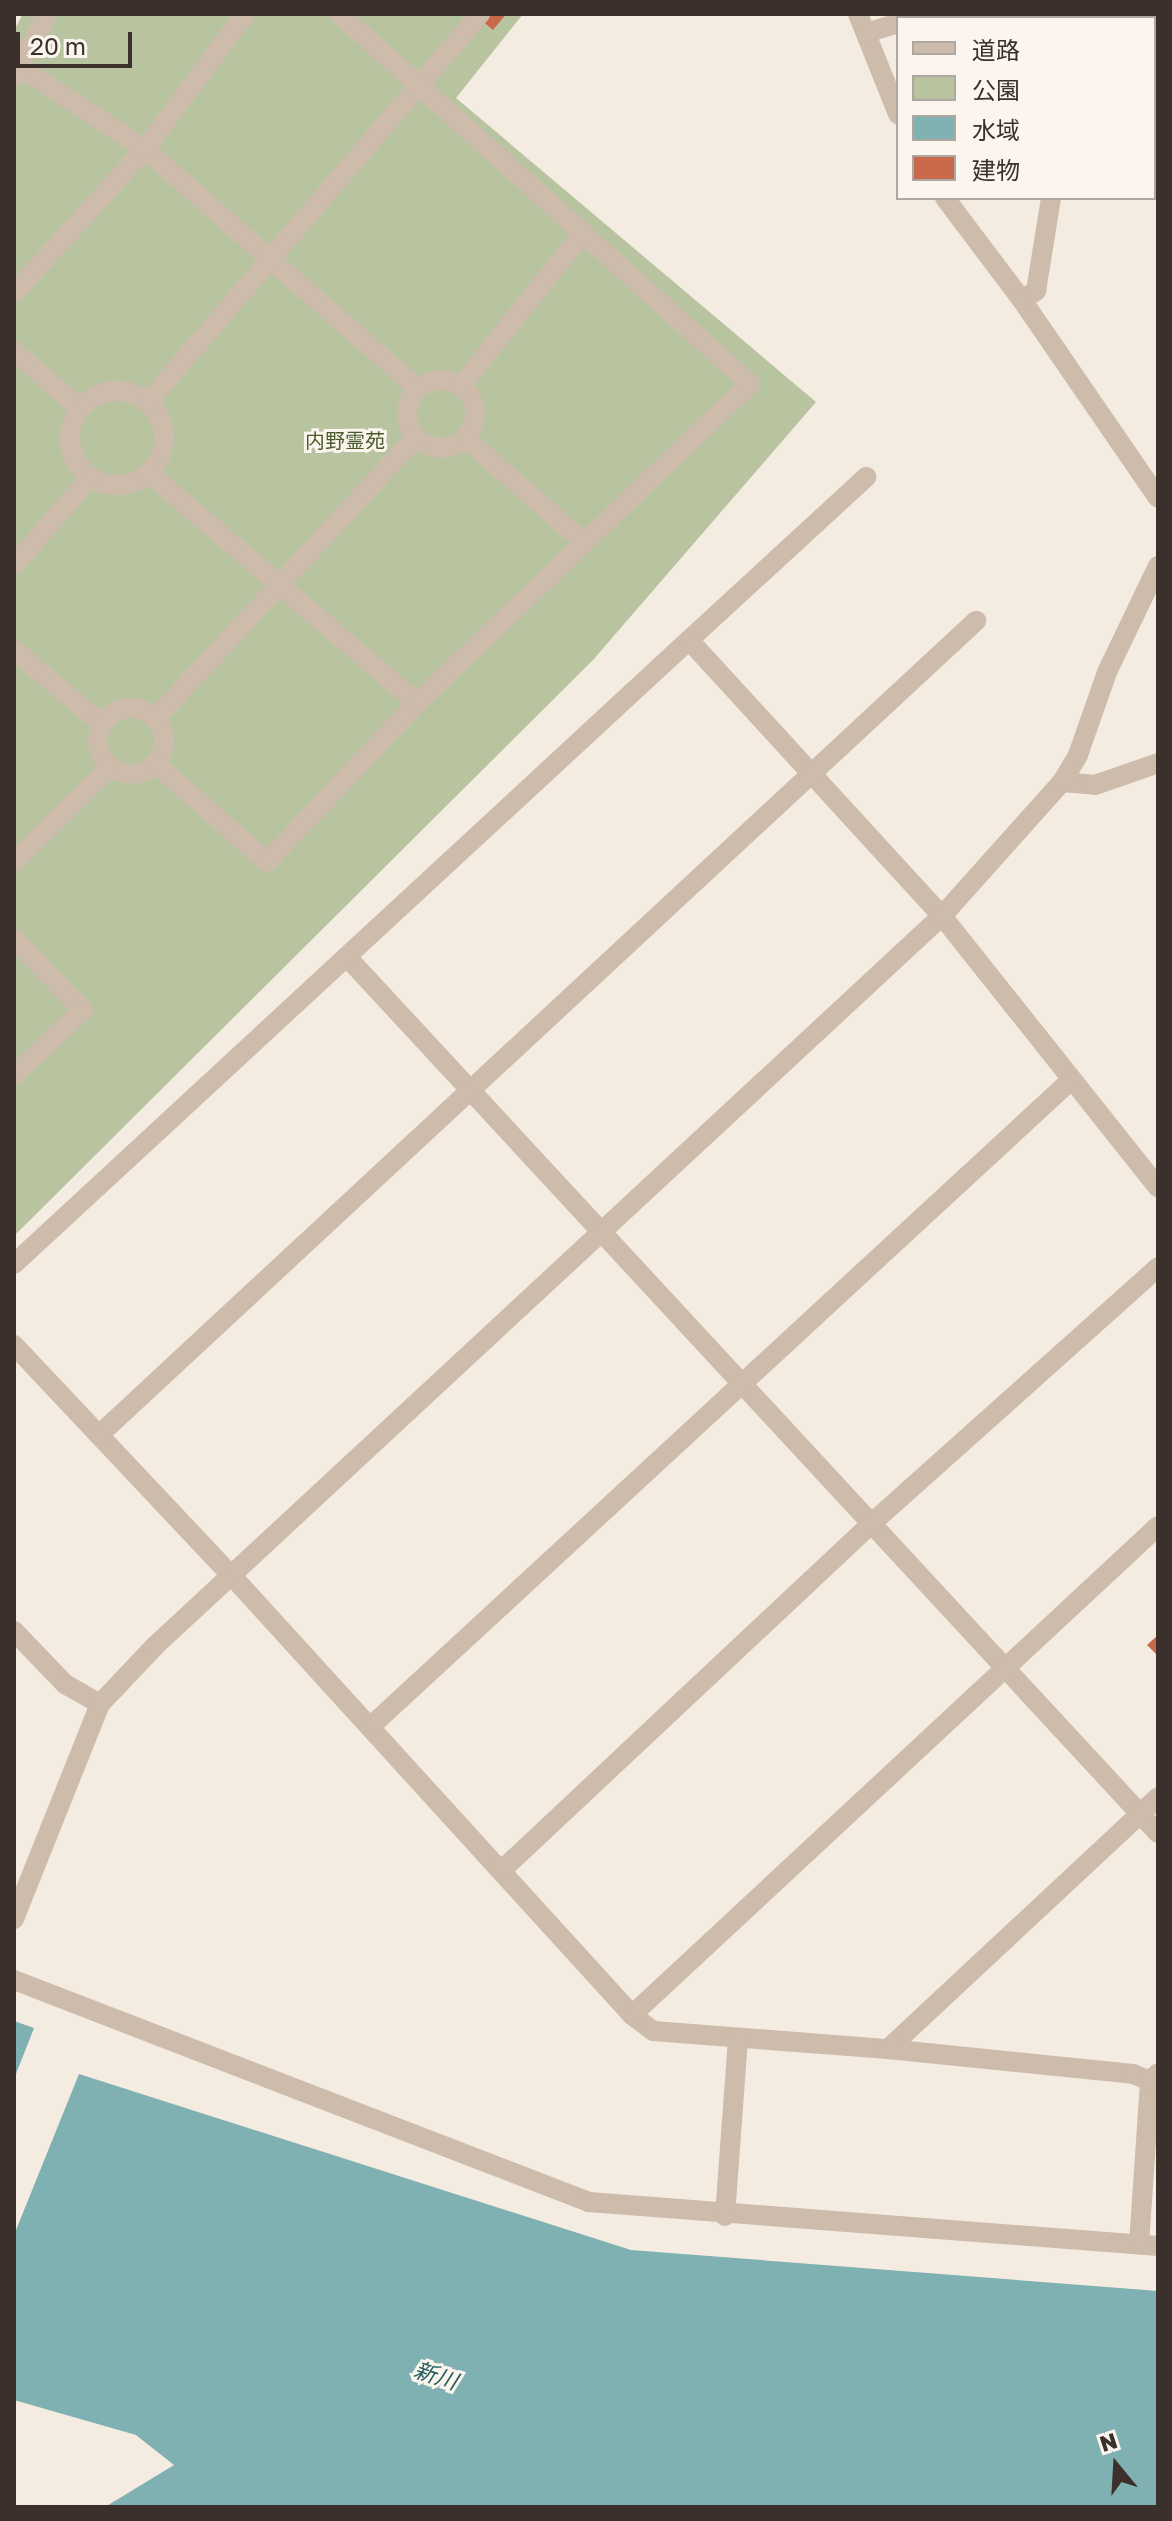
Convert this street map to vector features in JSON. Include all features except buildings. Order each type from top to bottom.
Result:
[{"type":"street","points":[[47,14],[17,72],[145,149],[268,261],[418,389]]},
{"type":"street","points":[[14,293],[145,149],[245,14]]},
{"type":"street","points":[[155,763],[267,862],[417,703],[750,384],[340,14]]},
{"type":"street","points":[[148,402],[480,14]]},
{"type":"street","points":[[896,23],[862,24],[896,109]]},
{"type":"street","points":[[947,200],[1022,300],[1158,498]]},
{"type":"street","points":[[1022,300],[1036,291],[1051,200]]},
{"type":"street","points":[[461,386],[582,234]]},
{"type":"street","points":[[14,351],[80,409]]},
{"type":"street","points":[[442,380],[461,386],[475,414],[465,438],[440,448],[416,437],[407,413],[418,389],[442,380]]},
{"type":"street","points":[[116,391],[148,402],[164,431],[164,447],[149,473],[121,486],[90,478],[70,450],[69,432],[80,409],[100,393],[116,391]]},
{"type":"street","points":[[155,719],[416,437]]},
{"type":"street","points":[[465,438],[584,542]]},
{"type":"street","points":[[149,473],[417,703]]},
{"type":"street","points":[[14,1264],[866,477]]},
{"type":"street","points":[[14,565],[90,478]]},
{"type":"street","points":[[14,1919],[100,1704],[232,1576],[942,916],[1062,782],[1158,566]]},
{"type":"street","points":[[99,1435],[976,621]]},
{"type":"street","points":[[689,640],[942,916],[1158,1188]]},
{"type":"street","points":[[14,650],[102,724]]},
{"type":"street","points":[[134,708],[155,719],[163,746],[155,763],[138,773],[110,767],[97,742],[102,724],[121,710],[134,708]]},
{"type":"street","points":[[1062,782],[1095,785],[1158,763]]},
{"type":"street","points":[[14,862],[110,767]]},
{"type":"street","points":[[14,939],[83,1010],[14,1075]]},
{"type":"street","points":[[347,957],[1158,1833]]},
{"type":"street","points":[[370,1727],[1070,1081]]},
{"type":"street","points":[[502,1870],[872,1523],[1158,1267]]},
{"type":"street","points":[[14,1345],[232,1576],[632,2015],[653,2031],[888,2049],[1154,2077],[1149,2245],[725,2216],[589,2202],[14,1980]]},
{"type":"street","points":[[632,2015],[1003,1666],[1158,1526]]},
{"type":"street","points":[[14,1631],[65,1684],[100,1704]]},
{"type":"street","points":[[888,2049],[1158,1797]]},
{"type":"street","points":[[725,2216],[738,2038]]},
{"type":"green space","name":"内野霊苑","points":[[23,14],[523,14],[456,98],[816,402],[593,660],[14,1236],[14,30]]},
{"type":"water","points":[[14,2021],[34,2028],[14,2079]]},
{"type":"water","name":"新川","points":[[79,2074],[631,2250],[1158,2291],[1158,2507],[105,2507],[174,2465],[136,2435],[14,2400],[14,2235]]}]
